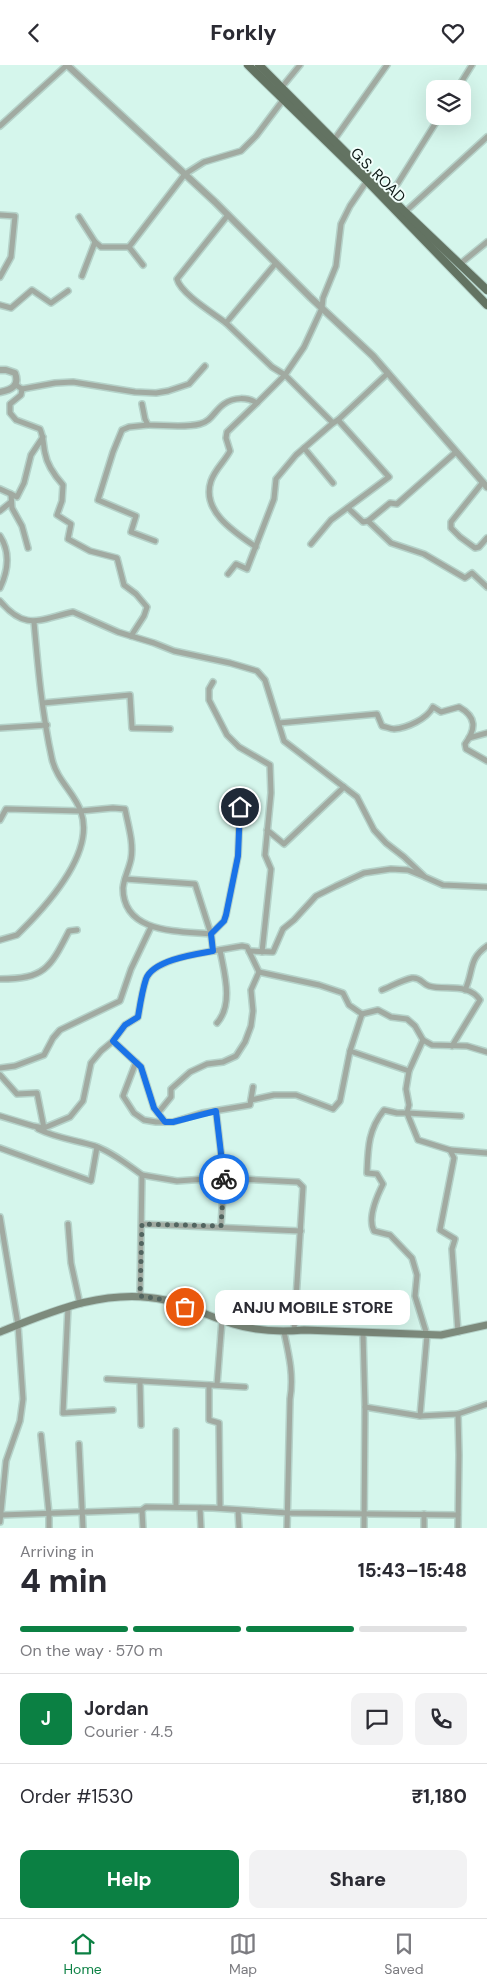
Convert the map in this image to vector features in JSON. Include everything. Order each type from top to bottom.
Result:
[{"type":"main road","name":"G.S. ROAD","points":[[248,65],[367,181],[487,305]]},
{"type":"main road","name":"G.S. ROAD","points":[[259,65],[405,212],[487,291]]},
{"type":"main road","points":[[0,1332],[47,1313],[80,1303],[117,1296],[140,1296],[166,1300],[222,1320],[252,1328],[284,1332],[441,1335],[487,1325]]},
{"type":"street","points":[[0,125],[67,65],[186,174],[373,356],[485,484],[451,522],[451,527],[460,537],[475,548],[479,547],[487,539]]},
{"type":"street","points":[[282,87],[300,65]]},
{"type":"street","points":[[334,140],[387,65]]},
{"type":"street","points":[[463,80],[472,65]]},
{"type":"street","points":[[129,247],[186,174],[204,162],[241,151],[256,137],[283,100]]},
{"type":"street","points":[[388,195],[398,183],[434,125]]},
{"type":"street","points":[[405,212],[487,137]]},
{"type":"street","points":[[256,547],[235,533],[211,507],[209,493],[211,481],[230,451],[226,438],[227,432],[285,375],[304,347],[322,308],[323,298],[336,266],[341,224],[350,205],[367,181]]},
{"type":"street","points":[[0,215],[14,216],[11,257],[0,277]]},
{"type":"street","points":[[228,215],[177,279],[179,285],[226,323],[272,367],[285,375],[336,422],[389,477],[331,520],[311,544]]},
{"type":"street","points":[[79,217],[101,247],[129,247]]},
{"type":"street","points":[[82,276],[95,241]]},
{"type":"street","points":[[460,264],[487,243]]},
{"type":"street","points":[[129,247],[143,265]]},
{"type":"street","points":[[226,323],[276,263]]},
{"type":"street","points":[[0,305],[11,308],[32,290],[51,303],[68,291]]},
{"type":"street","points":[[16,385],[22,389],[73,382],[135,392],[156,393],[189,384],[205,367]]},
{"type":"street","points":[[0,370],[15,373],[16,378],[16,385],[12,390],[0,392]]},
{"type":"street","points":[[228,574],[236,564],[247,569],[274,499],[276,479],[296,455],[336,422],[388,373]]},
{"type":"street","points":[[22,389],[22,395],[10,404],[10,413],[16,420],[40,429],[43,436],[45,454],[52,471],[63,485],[62,501],[57,515],[71,524],[68,539],[90,551],[117,559],[124,585],[136,594],[147,607],[144,616],[131,636]]},
{"type":"street","points":[[155,541],[131,532],[136,516],[98,501],[122,430],[129,427],[148,425],[192,426],[208,421],[223,405],[236,399],[249,398],[257,403]]},
{"type":"street","points":[[142,404],[148,425]]},
{"type":"street","points":[[0,489],[16,497],[24,483],[32,455],[43,436]]},
{"type":"street","points":[[304,448],[333,483]]},
{"type":"street","points":[[348,508],[363,522],[368,521],[390,503],[397,504],[456,452]]},
{"type":"street","points":[[11,494],[12,508],[22,526],[28,548]]},
{"type":"street","points":[[0,511],[11,502]]},
{"type":"street","points":[[368,521],[392,543],[424,554],[465,578],[472,573],[487,587]]},
{"type":"street","points":[[0,537],[4,543],[8,558],[7,571],[0,588]]},
{"type":"street","points":[[0,601],[18,618],[34,622],[50,620],[72,612],[174,651],[258,671],[265,680],[284,741],[357,797],[374,830],[425,877]]},
{"type":"street","points":[[0,940],[16,935],[45,906],[70,872],[82,840],[84,827],[81,811],[56,771],[52,760],[38,667],[34,622]]},
{"type":"street","points":[[213,682],[209,689],[209,700],[227,735],[239,747],[270,765],[271,793],[265,855],[271,869],[262,952]]},
{"type":"street","points":[[43,703],[130,695],[132,728],[170,729]]},
{"type":"street","points":[[279,723],[378,715],[382,726],[394,729],[412,725],[431,712],[433,707],[442,712],[459,707],[467,711],[473,718],[473,725],[465,744],[466,749],[487,761]]},
{"type":"street","points":[[0,728],[47,725]]},
{"type":"street","points":[[469,738],[487,733]]},
{"type":"street","points":[[268,830],[284,844],[344,787]]},
{"type":"street","points":[[0,820],[6,809],[81,811],[113,808],[125,809],[131,835],[132,857],[123,890],[129,911],[136,919],[151,927],[169,931],[211,934],[224,921],[226,915],[238,856],[240,807]]},
{"type":"street","points":[[249,951],[273,952],[283,929],[316,896],[364,873],[391,869],[408,871],[443,885],[487,887]]},
{"type":"street","points":[[125,879],[196,884],[211,934],[213,951]]},
{"type":"street","points":[[0,1068],[15,1066],[44,1055],[53,1038],[60,1030],[120,1001],[131,969],[151,927]]},
{"type":"street","points":[[0,979],[26,978],[41,972],[50,965],[69,931],[77,930]]},
{"type":"street","points":[[465,990],[469,980],[471,963],[478,953],[487,946]]},
{"type":"street","points":[[0,1116],[44,1128],[70,1117],[83,1101],[91,1063],[113,1041],[125,1025],[138,1017],[146,977],[158,966],[168,961],[213,951],[246,947],[259,972],[251,990],[253,1011],[251,1026],[245,1042],[236,1056],[223,1062],[207,1064],[190,1072],[171,1089],[172,1097],[158,1113]]},
{"type":"street","points":[[217,1023],[226,1007],[226,992],[220,950]]},
{"type":"street","points":[[259,972],[343,993],[350,1005],[362,1014]]},
{"type":"street","points":[[382,990],[414,978],[420,979],[425,985],[431,987],[447,986],[477,995],[480,1000],[452,1046]]},
{"type":"street","points":[[362,1014],[378,1010],[391,1017],[407,1019],[415,1026],[423,1039],[432,1045],[467,1046],[487,1052]]},
{"type":"street","points":[[251,1100],[274,1095],[296,1095],[333,1109],[340,1101],[350,1051],[362,1014]]},
{"type":"street","points":[[423,1039],[409,1071],[406,1089],[409,1105],[407,1113],[418,1140],[450,1150],[487,1153]]},
{"type":"street","points":[[113,1041],[141,1067],[148,1093],[165,1122]]},
{"type":"street","points":[[350,1051],[409,1071]]},
{"type":"street","points":[[136,1062],[123,1097],[134,1113],[144,1121],[173,1122],[250,1105],[253,1087]]},
{"type":"street","points":[[0,1075],[17,1093],[37,1093],[44,1128]]},
{"type":"street","points":[[420,1416],[427,1335],[415,1296],[417,1275],[412,1258],[390,1235],[374,1231],[371,1226],[376,1199],[383,1183],[378,1174],[367,1173],[368,1142],[377,1119],[384,1110],[397,1113],[461,1116]]},
{"type":"street","points":[[216,1111],[224,1178],[221,1226]]},
{"type":"street","points":[[33,1126],[54,1137],[97,1147],[142,1175],[177,1181],[224,1178],[298,1182],[303,1187],[294,1331]]},
{"type":"street","points":[[0,1148],[91,1181],[97,1147]]},
{"type":"street","points":[[450,1150],[454,1158],[440,1231],[455,1239],[452,1249],[458,1332]]},
{"type":"street","points":[[140,1296],[142,1175]]},
{"type":"street","points":[[0,1217],[18,1325],[23,1399],[20,1421],[3,1461],[0,1522]]},
{"type":"street","points":[[68,1224],[71,1263],[80,1303]]},
{"type":"street","points":[[142,1224],[301,1231]]},
{"type":"street","points":[[68,1307],[63,1413],[113,1411]]},
{"type":"street","points":[[217,1385],[222,1320]]},
{"type":"street","points":[[284,1332],[292,1372],[287,1528]]},
{"type":"street","points":[[363,1333],[365,1407],[364,1528]]},
{"type":"street","points":[[107,1379],[244,1387]]},
{"type":"street","points":[[140,1381],[141,1425]]},
{"type":"street","points":[[209,1385],[209,1420],[219,1423],[220,1508]]},
{"type":"street","points":[[365,1407],[420,1416],[458,1414],[487,1404]]},
{"type":"street","points":[[458,1414],[458,1528]]},
{"type":"street","points":[[176,1431],[176,1507]]},
{"type":"street","points":[[41,1435],[50,1515],[49,1528]]},
{"type":"street","points":[[79,1444],[83,1528]]},
{"type":"street","points":[[1,1515],[32,1513],[50,1515],[142,1510],[146,1507],[220,1508],[288,1513],[458,1515]]},
{"type":"street","points":[[200,1508],[201,1528]]},
{"type":"street","points":[[142,1510],[143,1528]]},
{"type":"street","points":[[238,1510],[239,1528]]},
{"type":"street","points":[[424,1514],[424,1528]]},
{"type":"way so far","points":[[185,1307],[166,1300],[140,1296],[142,1224],[221,1226],[224,1179]]},
{"type":"place","name":"ANJU MOBILE STORE","points":[[185,1307]]},
{"type":"route","points":[[224,1179],[216,1111],[202,1113],[173,1122],[165,1122],[154,1108],[141,1067],[113,1041],[125,1025],[133,1022],[138,1017],[146,977],[158,966],[168,961],[213,951],[211,934],[224,921],[238,856],[240,807]]}]
